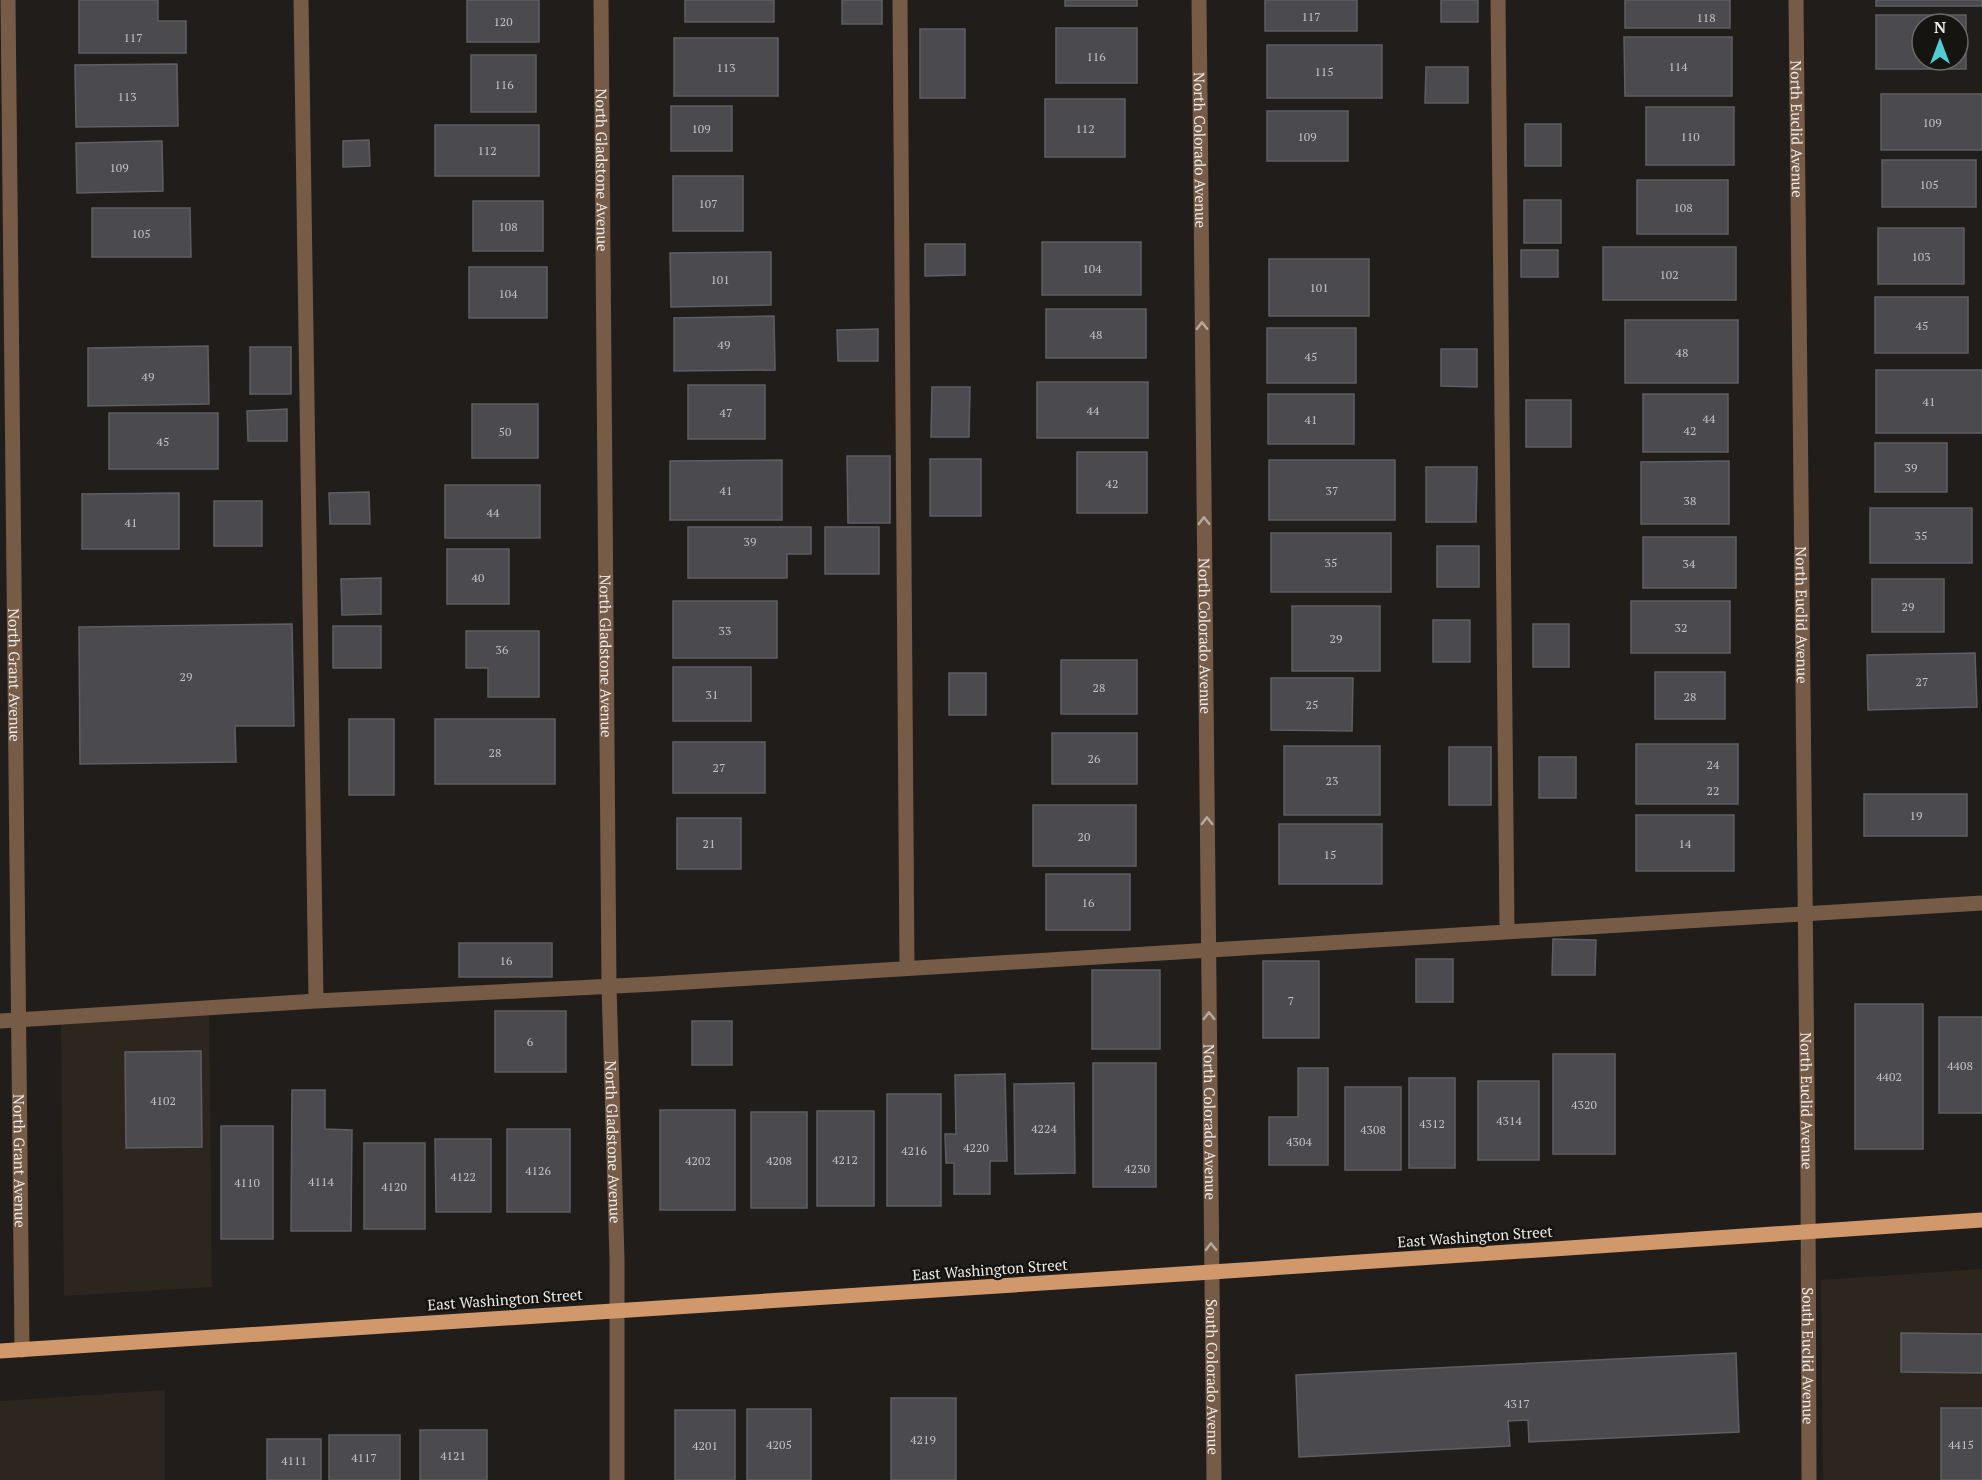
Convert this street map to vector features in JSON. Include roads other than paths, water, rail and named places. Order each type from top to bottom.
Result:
[{"type":"main road","name":"East Washington Street","points":[[0,1351],[1982,1220]]},
{"type":"street","name":"North Grant Avenue","points":[[8,0],[22,1350]]},
{"type":"street","points":[[301,0],[316,1001]]},
{"type":"street","name":"North Gladstone Avenue","points":[[601,0],[609,986],[617,1259],[617,1480]]},
{"type":"street","points":[[900,0],[907,968]]},
{"type":"street","name":"North Colorado Avenue","points":[[1199,0],[1212,1272]]},
{"type":"street","points":[[1498,0],[1508,930]]},
{"type":"street","name":"North Euclid Avenue","points":[[1796,0],[1808,1231]]},
{"type":"street","points":[[0,1021],[1982,903]]},
{"type":"street","name":"South Euclid Avenue","points":[[1808,1231],[1809,1480]]},
{"type":"street","name":"South Colorado Avenue","points":[[1212,1272],[1214,1480]]}]
